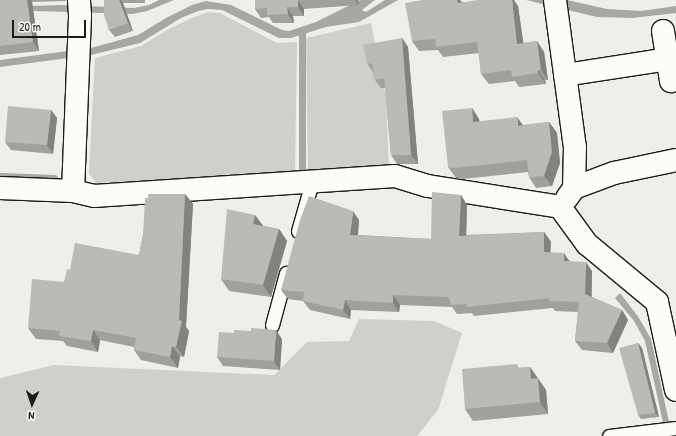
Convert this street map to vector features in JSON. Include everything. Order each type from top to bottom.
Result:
[{"type":"street","points":[[73,191],[80,16],[79,0]]},
{"type":"street","points":[[556,10],[575,147],[574,188]]},
{"type":"street","points":[[663,31],[671,81]]},
{"type":"street","points":[[565,75],[668,59]]},
{"type":"street","points":[[560,207],[574,188],[614,173],[676,160]]},
{"type":"street","points":[[0,188],[73,191],[94,196],[395,176],[428,186],[560,207],[587,244],[657,302],[676,390]]},
{"type":"lane","points":[[295,242],[312,182]]},
{"type":"lane","points":[[272,325],[291,257]]},
{"type":"lane","points":[[609,436],[670,429]]},
{"type":"shaded area","points":[[159,0],[174,0],[147,11],[133,14],[0,10],[30,6],[60,5],[134,8],[149,5]]},
{"type":"shaded area","points":[[360,0],[375,0],[362,10],[366,12],[385,0],[398,0],[359,22],[326,27],[291,38],[279,38],[222,10],[208,9],[198,11],[181,18],[140,43],[91,55],[0,67],[0,60],[91,48],[138,35],[166,18],[192,5],[206,1],[231,5],[282,30],[289,31],[316,22]]},
{"type":"shaded area","points":[[526,0],[567,0],[607,9],[641,11],[676,6],[676,13],[632,18],[597,17]]},
{"type":"shaded area","points":[[208,12],[220,13],[277,43],[297,42],[295,173],[96,183],[89,173],[95,58],[141,46],[169,29]]},
{"type":"shaded area","points":[[371,23],[386,98],[389,168],[308,172],[306,38]]},
{"type":"shaded area","points":[[620,293],[639,318],[651,339],[672,436],[666,436],[645,341],[634,321],[615,298]]},
{"type":"shaded area","points":[[359,319],[434,321],[462,333],[438,410],[417,436],[0,436],[0,378],[54,365],[274,375],[307,342],[349,341]]},
{"type":"building","points":[[0,0],[27,0],[33,42],[0,46]]},
{"type":"building","points":[[104,0],[119,0],[128,23],[109,30],[104,15]]},
{"type":"building","points":[[255,0],[298,0],[298,7],[287,7],[288,14],[267,15],[267,8],[255,9]]},
{"type":"building","points":[[422,0],[457,0],[458,3],[478,0],[512,0],[517,44],[537,41],[541,70],[538,70],[538,73],[512,77],[511,70],[481,74],[477,42],[436,47],[435,39],[412,41],[405,3]]},
{"type":"building","points":[[402,38],[411,155],[391,155],[384,78],[375,80],[372,64],[367,63],[363,45]]},
{"type":"building","points":[[8,106],[51,110],[47,145],[5,142]]},
{"type":"building","points":[[472,108],[473,122],[517,117],[518,126],[549,122],[552,152],[544,176],[529,177],[527,160],[455,168],[448,167],[442,111]]},
{"type":"building","points":[[432,192],[461,195],[459,236],[544,232],[544,252],[564,253],[564,261],[586,262],[585,294],[622,310],[607,343],[575,341],[579,302],[549,301],[549,298],[467,307],[467,304],[451,305],[449,297],[393,295],[393,303],[345,300],[343,310],[303,301],[304,292],[281,290],[300,220],[309,196],[353,211],[350,235],[431,239]]},
{"type":"building","points":[[148,194],[185,194],[179,320],[182,321],[176,347],[172,346],[170,357],[134,350],[136,338],[93,330],[91,341],[59,336],[60,331],[28,328],[32,279],[64,282],[67,269],[70,270],[75,243],[139,255],[143,235],[145,198],[148,198]]},
{"type":"building","points":[[227,209],[255,215],[253,224],[279,229],[263,285],[221,279]]},
{"type":"building","points":[[251,328],[276,330],[274,361],[217,357],[219,332],[234,333],[234,330],[251,331]]},
{"type":"building","points":[[638,343],[655,413],[638,415],[619,348]]},
{"type":"building","points":[[516,364],[517,368],[530,367],[531,379],[538,378],[540,402],[465,409],[462,369]]},
{"type":"waterway","points":[[302,31],[302,172]]},
{"type":"waterway","points":[[0,176],[54,178]]}]
